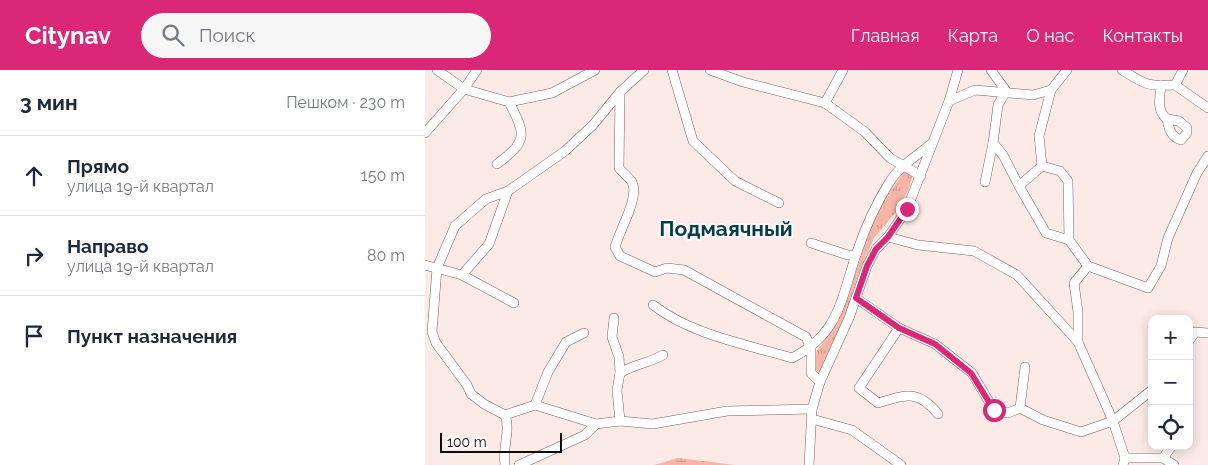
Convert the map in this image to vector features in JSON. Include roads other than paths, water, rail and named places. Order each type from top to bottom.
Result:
[{"type":"street","points":[[437,70],[464,89],[509,102],[552,93],[595,70]]},
{"type":"street","points":[[425,133],[464,89],[477,70]]},
{"type":"street","points":[[505,465],[505,438],[509,425],[505,415],[484,404],[471,394],[467,385],[436,343],[433,332],[437,268],[455,226],[486,198],[508,191],[565,152],[593,125],[620,92],[645,70]]},
{"type":"street","points":[[672,70],[693,141],[735,181],[779,203]]},
{"type":"street","points":[[710,70],[743,82],[825,103],[865,132],[890,158],[921,176]]},
{"type":"street","points":[[825,103],[843,70]]},
{"type":"street","points":[[809,465],[813,409],[820,382],[856,298],[867,266],[876,249],[888,237],[907,209],[949,101],[958,70]]},
{"type":"street","points":[[991,70],[1006,91]]},
{"type":"street","points":[[1041,166],[1039,136],[1051,90],[1067,70]]},
{"type":"street","points":[[1121,70],[1146,85],[1175,85],[1208,108]]},
{"type":"street","points":[[1175,85],[1183,70]]},
{"type":"street","points":[[1161,85],[1159,108],[1162,115],[1167,119]]},
{"type":"street","points":[[949,101],[975,90],[1006,91],[1019,95],[1033,95],[1051,90]]},
{"type":"street","points":[[985,182],[998,104],[1006,91]]},
{"type":"street","points":[[620,92],[619,168],[631,180],[635,188],[630,209],[615,247],[620,256],[655,272],[667,268],[683,270],[806,337],[811,349],[811,373],[820,382]]},
{"type":"street","points":[[497,164],[509,155],[519,143],[522,135],[521,126],[509,102]]},
{"type":"street","points":[[993,143],[1003,155],[1046,233],[1069,240]]},
{"type":"street","points":[[653,305],[670,318],[706,333],[792,358],[811,349],[825,334],[844,298],[856,255],[874,211],[890,181],[903,166],[931,144]]},
{"type":"street","points":[[1041,166],[1060,171],[1068,181],[1069,240],[1087,266],[1148,288],[1161,266],[1168,238],[1194,181],[1208,156]]},
{"type":"street","points":[[1019,186],[1041,166]]},
{"type":"street","points":[[462,275],[489,244],[508,191]]},
{"type":"street","points":[[888,237],[919,245],[974,252],[1017,275],[1078,342],[1113,421],[1124,461],[1163,458],[1174,465]]},
{"type":"street","points":[[811,243],[848,255],[856,255]]},
{"type":"street","points":[[425,265],[462,275],[514,303]]},
{"type":"street","points":[[1078,342],[1078,312],[1074,283],[1087,266]]},
{"type":"street","points":[[856,298],[899,328],[935,344],[971,373],[994,410],[1008,413],[1020,408]]},
{"type":"street","points":[[614,318],[613,337],[619,357],[620,373],[617,390],[620,421]]},
{"type":"street","points":[[899,328],[859,388],[878,403],[907,394],[928,402],[938,414]]},
{"type":"street","points":[[1193,335],[1195,332],[1208,332]]},
{"type":"street","points":[[535,406],[548,372],[567,342],[584,333]]},
{"type":"street","points":[[620,373],[632,366],[647,364],[663,355]]},
{"type":"street","points":[[1020,408],[1025,367]]},
{"type":"street","points":[[1020,408],[1043,420],[1081,432],[1113,421],[1148,393]]},
{"type":"street","points":[[505,415],[535,406],[596,424],[620,421],[653,424],[727,411],[813,409]]},
{"type":"street","points":[[812,419],[852,430],[901,465]]},
{"type":"street","points":[[519,465],[585,435],[596,424]]},
{"type":"street","points":[[1163,458],[1169,450]]},
{"type":"district","name":"Подмаячный","points":[[726,228]]}]
